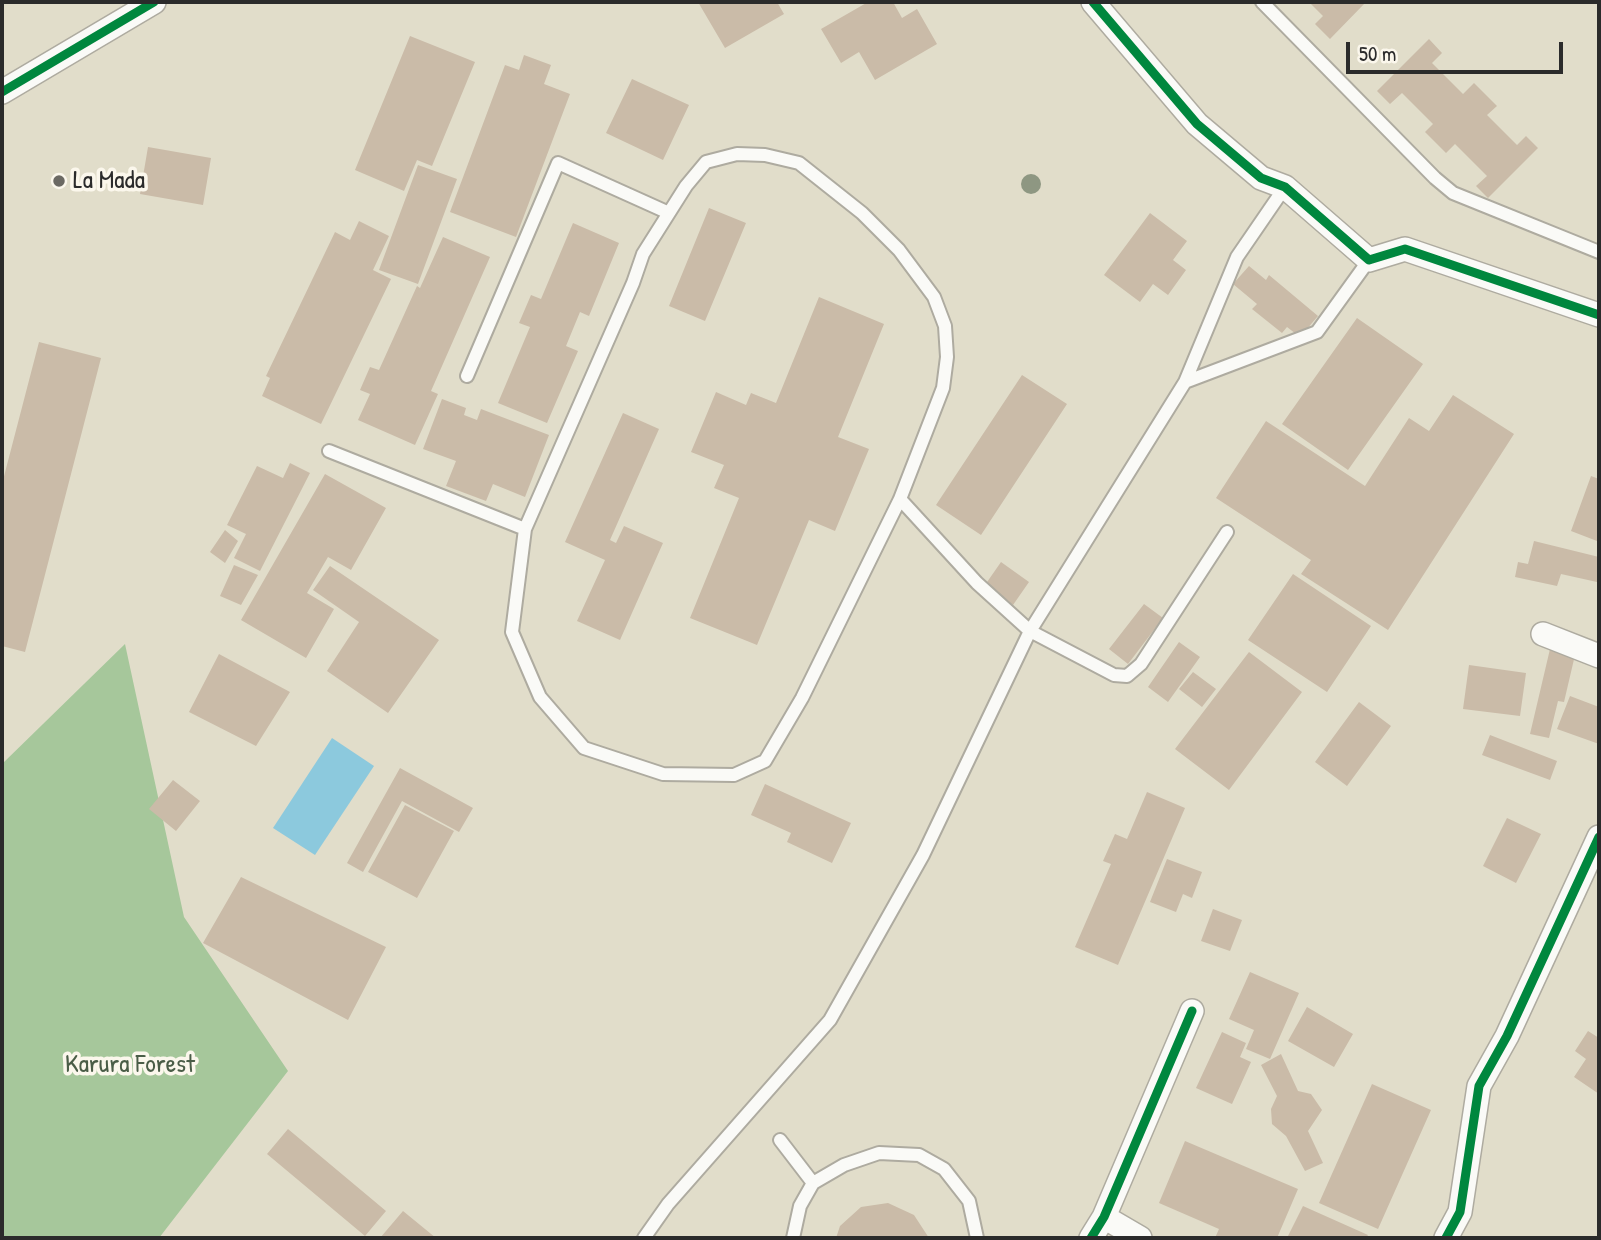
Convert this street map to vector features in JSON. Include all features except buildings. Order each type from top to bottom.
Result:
[{"type":"street","points":[[2,92],[154,2]]},
{"type":"street","points":[[1093,2],[1197,124],[1261,178],[1285,187],[1369,260],[1405,249],[1599,315]]},
{"type":"street","points":[[1543,634],[1599,656]]},
{"type":"street","points":[[1446,1238],[1460,1212],[1479,1086],[1507,1036],[1599,837]]},
{"type":"street","points":[[1091,1238],[1104,1217],[1192,1011]]},
{"type":"street","points":[[1104,1217],[1140,1238]]},
{"type":"lane","points":[[1262,2],[1435,178],[1453,193],[1599,252]]},
{"type":"lane","points":[[737,154],[799,163],[862,213],[923,279],[945,326],[947,358],[943,388],[900,499],[802,698],[765,761],[734,775],[663,774],[584,748],[540,697],[512,632],[525,529],[633,283],[643,254],[669,213],[706,162],[737,154]]},
{"type":"lane","points":[[467,376],[558,163],[669,213]]},
{"type":"lane","points":[[645,1238],[668,1205],[830,1020],[923,855],[1030,631],[1185,382],[1237,257],[1285,187]]},
{"type":"lane","points":[[1185,382],[1317,331],[1369,260]]},
{"type":"lane","points":[[329,451],[525,529]]},
{"type":"lane","points":[[900,499],[977,583],[1030,631],[1114,674],[1127,676],[1141,664],[1227,532]]},
{"type":"lane","points":[[780,1140],[813,1183]]},
{"type":"lane","points":[[793,1238],[800,1206],[813,1183],[844,1165],[879,1153],[919,1155],[944,1169],[969,1201],[977,1238]]},
{"type":"green space","name":"Karura Forest","points":[[125,644],[184,917],[288,1071],[159,1238],[2,1238],[2,764]]},
{"type":"water","points":[[332,738],[374,766],[315,855],[273,828]]},
{"type":"cycle path","points":[[2,92],[154,2]]},
{"type":"cycle path","points":[[1093,2],[1197,124],[1261,178],[1285,187],[1369,260],[1405,249],[1599,315]]},
{"type":"cycle path","points":[[1446,1238],[1460,1212],[1479,1086],[1507,1036],[1599,837]]},
{"type":"cycle path","points":[[1091,1238],[1104,1217],[1192,1011]]},
{"type":"place","name":"La Mada","points":[[59,181]]}]
